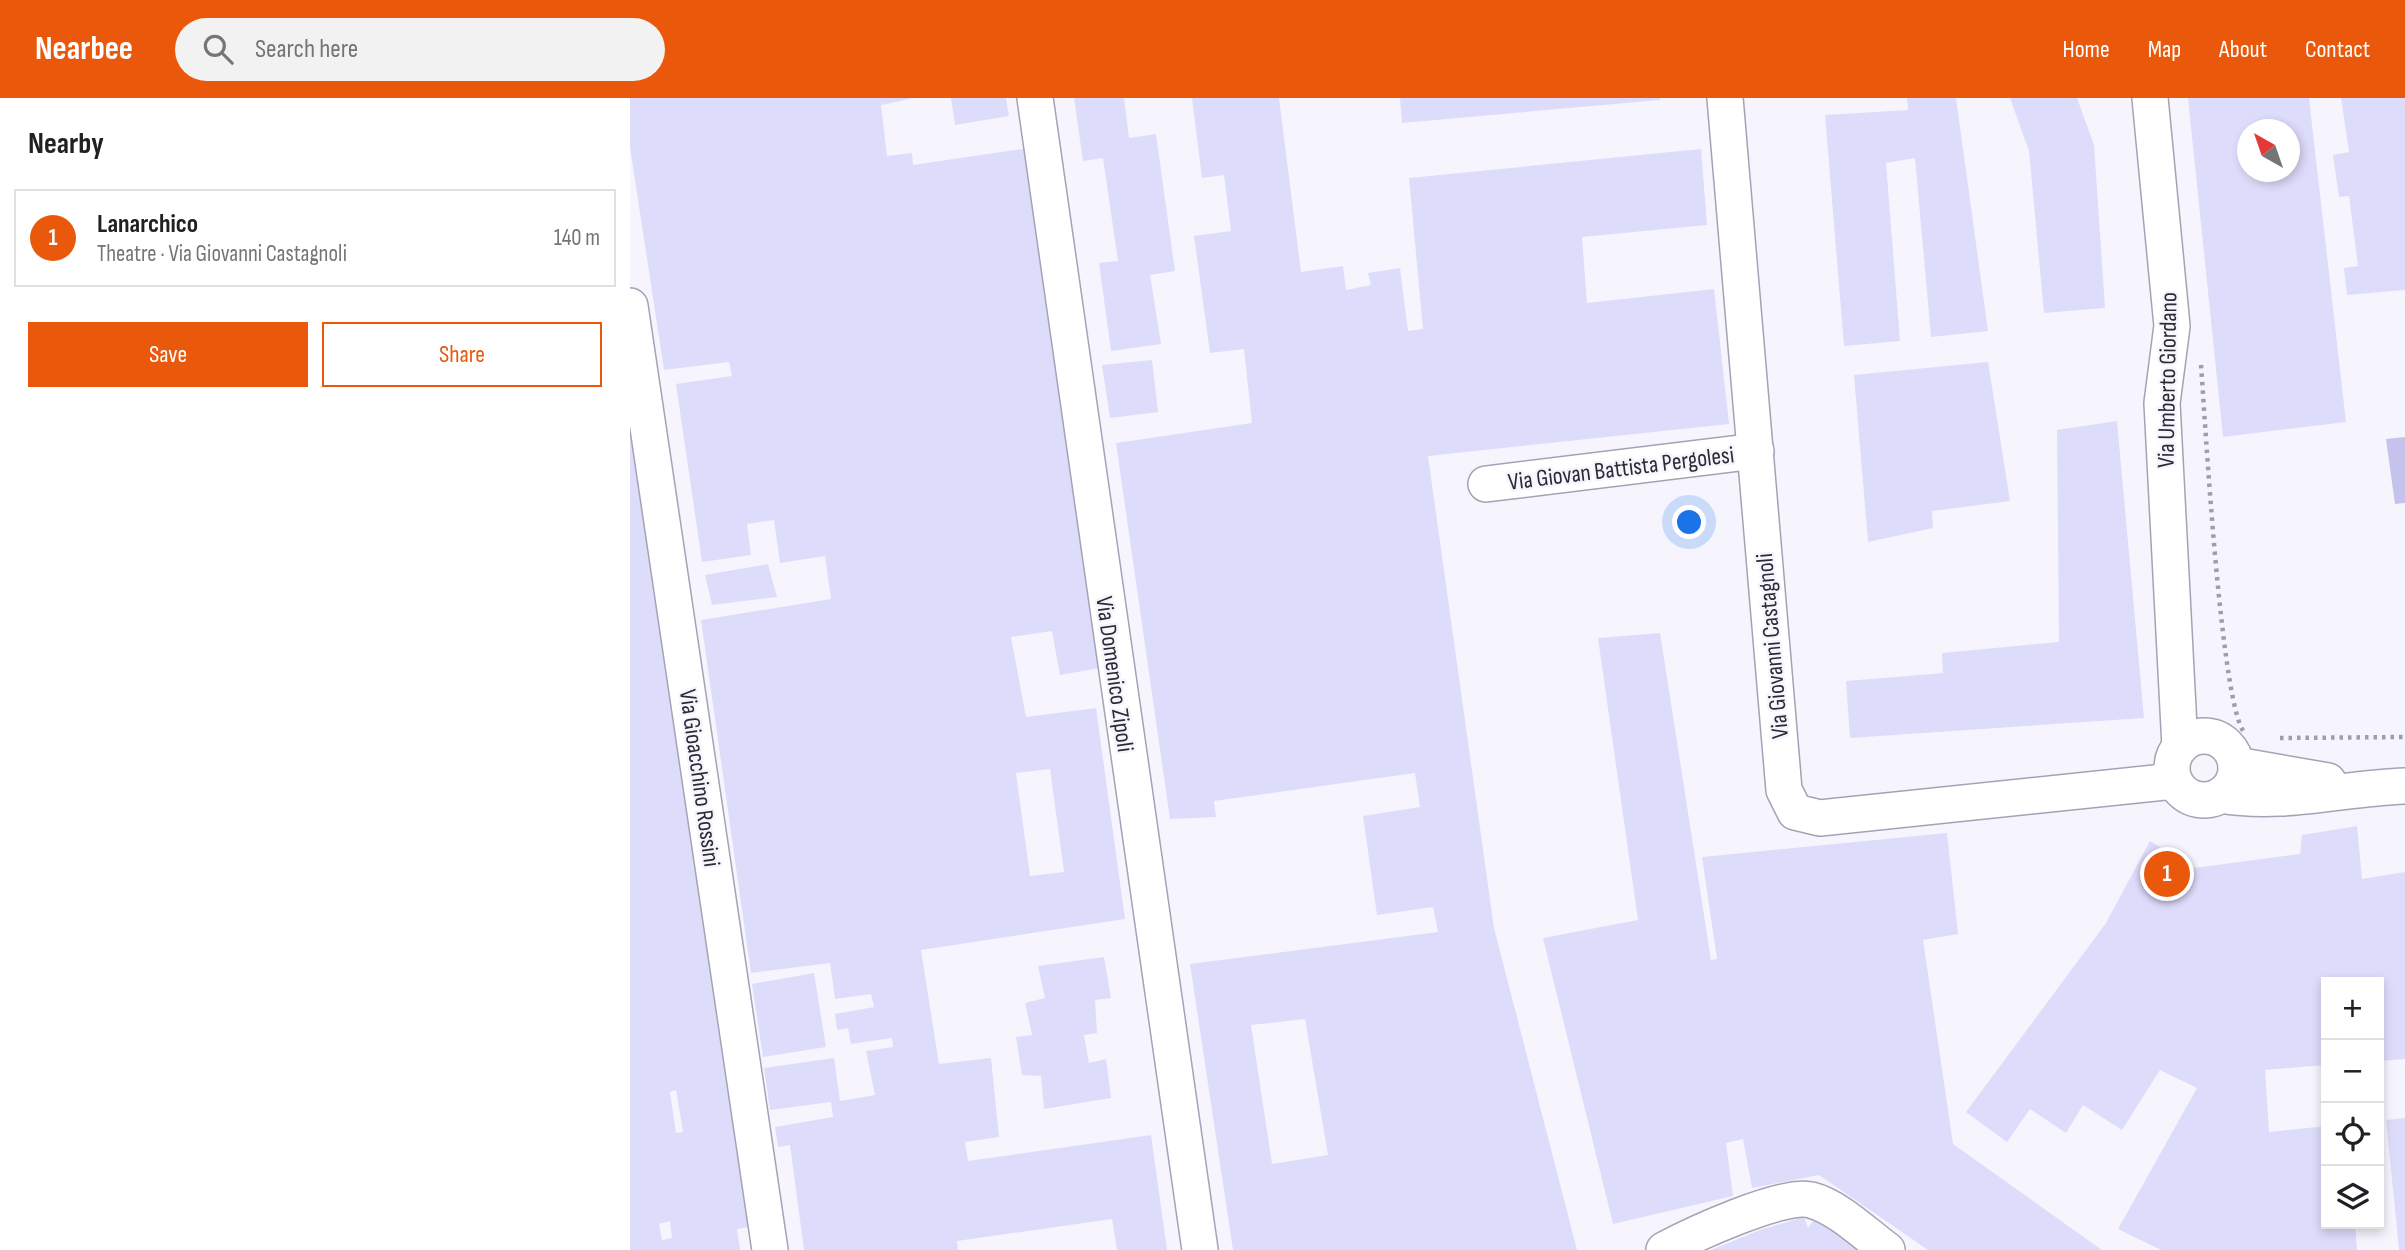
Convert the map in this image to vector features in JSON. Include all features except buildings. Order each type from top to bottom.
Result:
[{"type":"street","name":"Via Domenico Zipoli","points":[[1035,98],[1200,1250]]},
{"type":"street","name":"Via Giovanni Castagnoli","points":[[1725,98],[1784,790],[1795,812],[1820,818],[2174,781]]},
{"type":"street","name":"Via Umberto Giordano","points":[[2150,98],[2172,326],[2162,403],[2180,747]]},
{"type":"street","name":"Via Gioacchino Rossini","points":[[630,306],[770,1250]]},
{"type":"street","name":"Via Giovan Battista Pergolesi","points":[[1486,484],[1756,452]]},
{"type":"street","points":[[2235,766],[2201,800],[2193,798],[2174,781],[2172,764],[2180,747],[2191,738],[2215,738],[2229,748],[2248,800],[2299,799],[2370,787],[2405,786]]},
{"type":"street","points":[[1664,1250],[1723,1222],[1802,1198],[1825,1206],[1887,1250]]},
{"type":"path","points":[[2200,357],[2222,629],[2238,727],[2235,766]]},
{"type":"path","points":[[2267,738],[2405,737]]},
{"type":"shaded area","points":[[2405,437],[2405,503],[2395,504],[2386,439]]},
{"type":"place","name":"Lanarchico","points":[[2167,874]]}]
